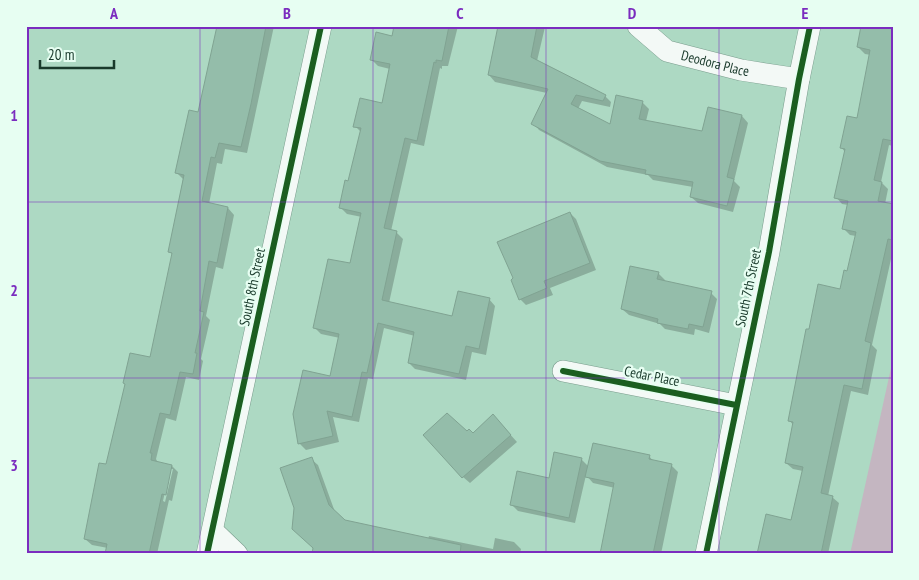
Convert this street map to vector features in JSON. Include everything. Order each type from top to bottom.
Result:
[{"type":"street","name":"South 8th Street","points":[[207,554],[321,26]]},
{"type":"street","name":"Deodora Place","points":[[638,26],[667,51],[740,70],[799,79]]},
{"type":"street","name":"South 7th Street","points":[[706,554],[769,252],[810,26]]},
{"type":"street","name":"Cedar Place","points":[[563,371],[736,405]]},
{"type":"street","points":[[213,531],[237,554]]},
{"type":"shaded area","points":[[893,359],[893,554],[850,554]]},
{"type":"building","points":[[217,26],[266,26],[251,104],[241,147],[219,143],[215,158],[211,157],[202,201],[228,207],[217,263],[209,261],[200,311],[204,312],[195,353],[197,353],[193,374],[180,372],[170,415],[160,413],[150,453],[152,453],[151,460],[172,465],[166,495],[162,494],[149,554],[105,554],[107,544],[84,539],[99,463],[106,464],[125,384],[123,383],[130,353],[150,357],[172,253],[168,252],[184,175],[175,173],[189,110],[198,112]]},
{"type":"building","points":[[394,26],[449,26],[442,61],[436,60],[436,63],[434,62],[417,141],[405,138],[384,228],[397,231],[382,300],[452,316],[458,291],[490,298],[479,349],[466,346],[459,374],[408,363],[414,332],[378,323],[367,373],[362,372],[352,417],[327,411],[333,436],[298,444],[293,414],[303,370],[330,376],[339,334],[313,328],[328,259],[350,263],[361,213],[339,208],[345,180],[348,181],[361,128],[353,127],[360,98],[382,103],[390,64],[370,60],[376,32],[392,36]]},
{"type":"building","points":[[498,26],[537,26],[531,57],[606,95],[603,101],[576,95],[571,104],[610,124],[616,95],[643,101],[639,119],[702,131],[708,107],[742,115],[727,177],[734,179],[727,206],[690,197],[693,182],[645,174],[646,170],[600,161],[531,124],[548,89],[488,75]]},
{"type":"building","points":[[861,26],[893,28],[893,141],[883,139],[874,180],[882,182],[878,201],[893,204],[893,240],[888,239],[865,341],[871,343],[862,389],[844,385],[821,493],[833,496],[821,554],[757,554],[766,514],[791,520],[803,467],[785,463],[793,422],[788,421],[806,329],[809,329],[818,284],[840,289],[844,270],[847,271],[856,232],[842,229],[848,201],[834,198],[845,149],[840,148],[847,116],[857,118],[870,50],[857,47]]},
{"type":"building","points":[[570,212],[590,263],[544,281],[547,288],[519,300],[511,280],[513,278],[497,242]]},
{"type":"building","points":[[630,266],[659,272],[657,279],[712,291],[703,327],[689,324],[688,329],[657,323],[658,319],[621,309]]},
{"type":"building","points":[[447,413],[467,431],[469,429],[473,433],[493,414],[511,435],[462,478],[423,435]]},
{"type":"building","points":[[593,443],[650,455],[649,459],[672,464],[653,554],[600,554],[614,483],[585,477]]},
{"type":"building","points":[[554,452],[582,458],[569,518],[510,505],[517,471],[549,478]]},
{"type":"building","points":[[312,457],[329,505],[345,520],[461,545],[460,554],[312,554],[313,548],[292,529],[294,508],[280,468]]},
{"type":"cycle path","points":[[207,554],[321,26]]},
{"type":"cycle path","points":[[706,554],[769,252],[810,26]]},
{"type":"cycle path","points":[[563,371],[736,405]]}]
